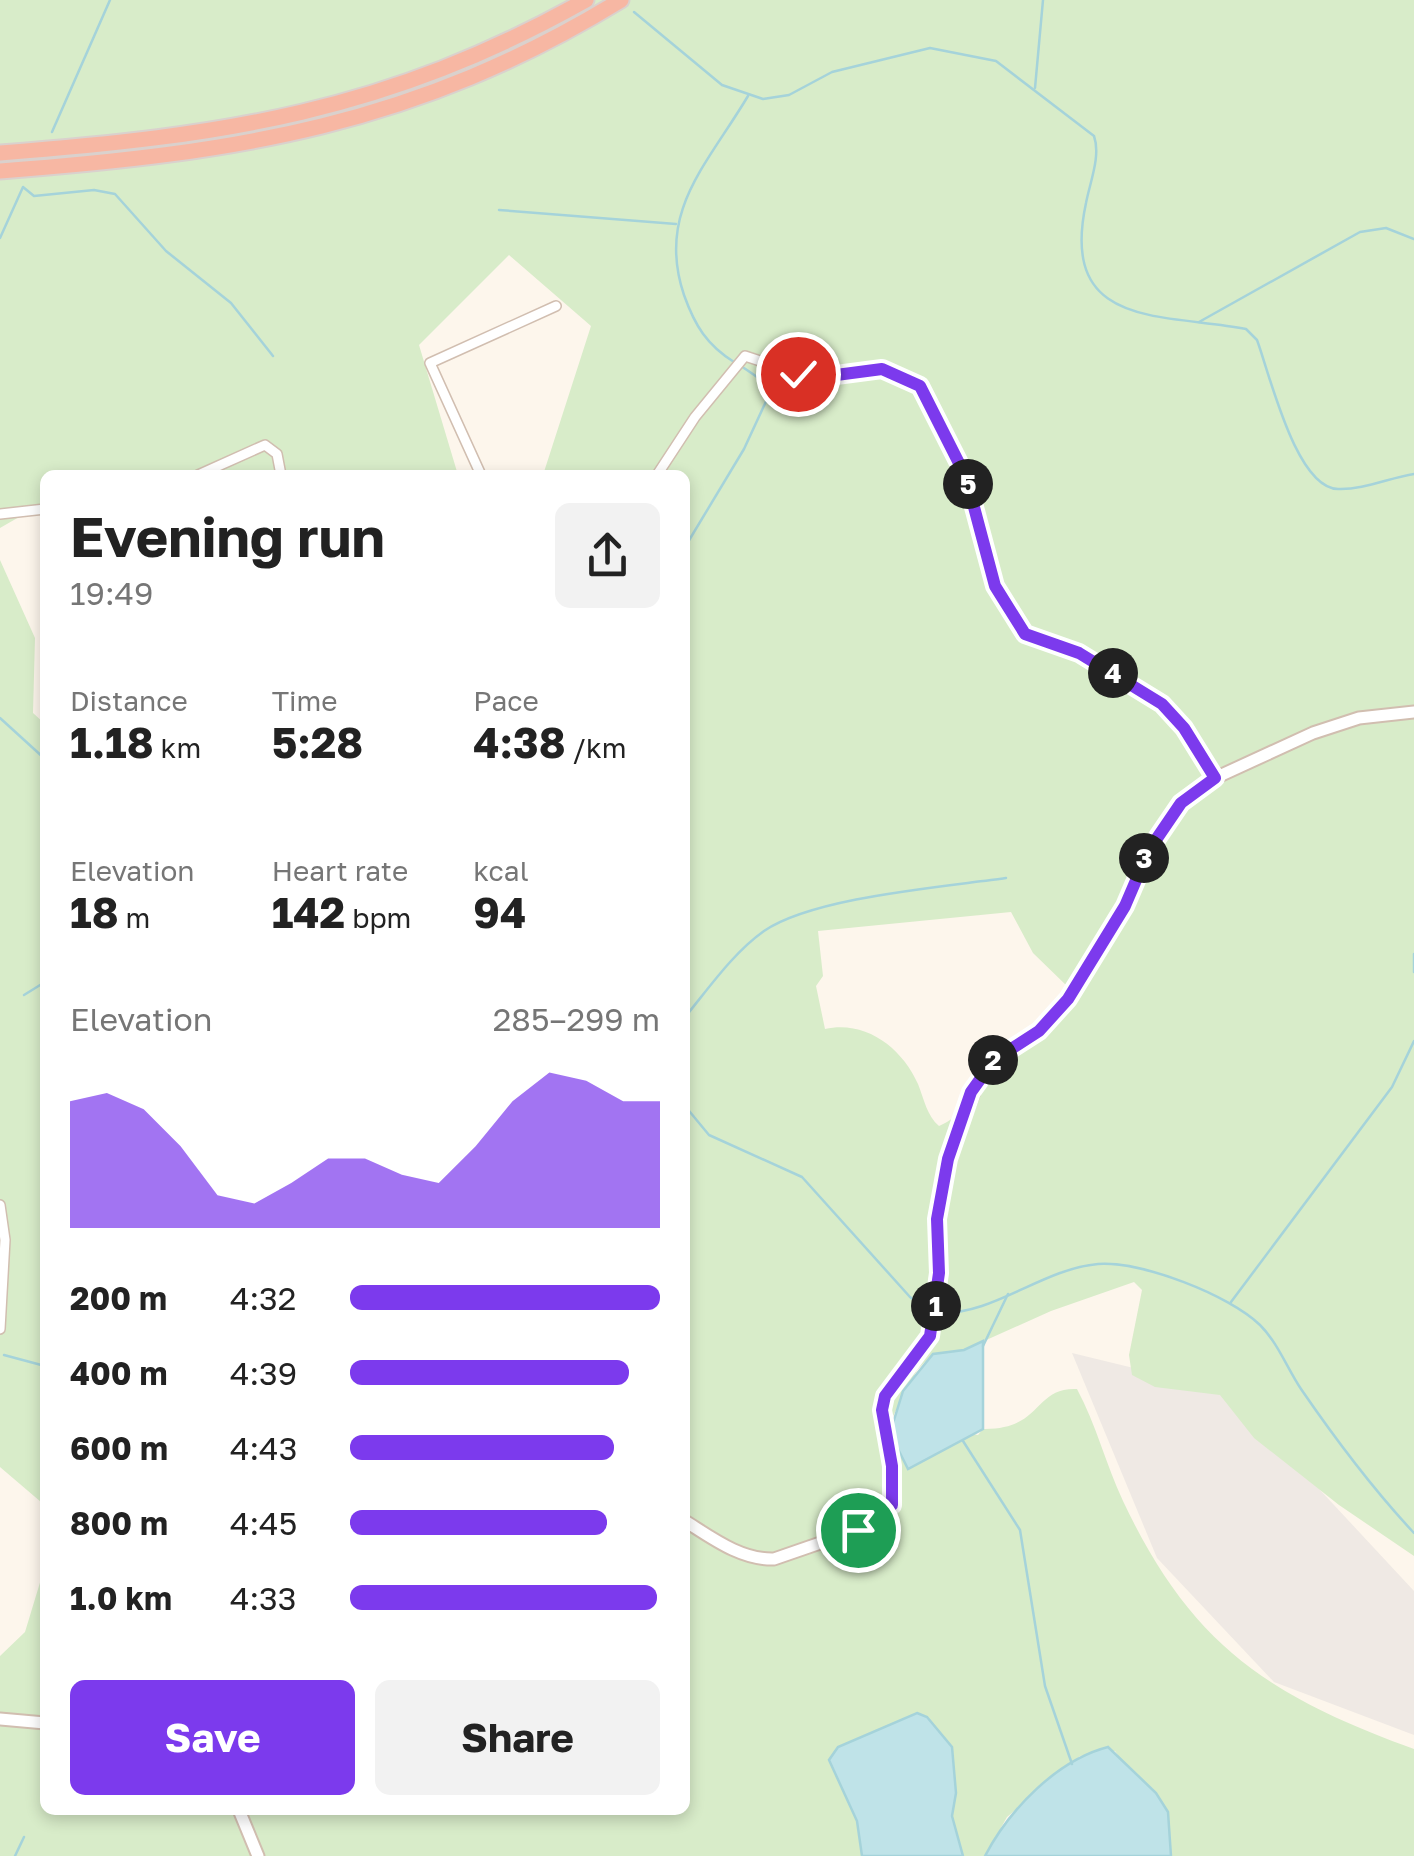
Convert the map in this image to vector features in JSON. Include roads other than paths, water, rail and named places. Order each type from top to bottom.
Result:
[{"type":"highway","points":[[0,153],[165,140],[302,114],[434,72],[586,0]]},
{"type":"highway","points":[[0,171],[184,155],[340,123],[490,69],[621,0]]},
{"type":"street","points":[[479,470],[430,363],[556,306]]},
{"type":"street","points":[[660,470],[694,417],[745,356],[810,377],[882,369],[909,377],[928,394],[966,477],[995,586],[1025,634],[1079,653],[1162,704],[1184,728],[1215,778]]},
{"type":"street","points":[[209,470],[266,445],[277,454],[280,470]]},
{"type":"street","points":[[0,514],[40,509]]},
{"type":"street","points":[[690,1524],[721,1544],[759,1559],[774,1559],[858,1530],[892,1505],[892,1466],[882,1410],[885,1396],[930,1336],[939,1273],[937,1219],[948,1159],[971,1092],[994,1060],[1039,1031],[1068,999],[1125,906],[1149,850],[1181,803],[1215,778],[1344,722],[1414,712]]},
{"type":"street","points":[[0,1205],[5,1240],[0,1328]]},
{"type":"street","points":[[0,1719],[40,1723]]},
{"type":"street","points":[[241,1815],[258,1856]]},
{"type":"water","points":[[983,1341],[983,1429],[908,1469],[890,1433],[903,1391],[933,1354],[964,1350]]},
{"type":"water","points":[[917,1713],[927,1717],[952,1747],[956,1793],[952,1816],[963,1856],[862,1856],[857,1821],[829,1760],[838,1747]]},
{"type":"water","points":[[1108,1747],[1156,1793],[1168,1812],[1171,1856],[985,1856],[1007,1821],[1036,1789],[1071,1763]]},
{"type":"waterway","points":[[52,132],[110,0]]},
{"type":"waterway","points":[[1035,88],[1043,0]]},
{"type":"waterway","points":[[634,12],[722,85],[763,99],[789,95],[832,72],[930,48],[996,61],[1094,136],[1096,160],[1082,244],[1088,274],[1102,294],[1124,307],[1151,315],[1246,329],[1257,340],[1297,451],[1323,484],[1347,489],[1414,474]]},
{"type":"waterway","points":[[734,362],[709,342],[693,316],[677,265],[676,239],[690,190],[748,96]]},
{"type":"waterway","points":[[0,238],[23,187],[34,196],[94,190],[115,194],[166,251],[231,303],[273,356]]},
{"type":"waterway","points":[[499,210],[676,224]]},
{"type":"waterway","points":[[1199,322],[1360,232],[1386,228],[1414,239]]},
{"type":"waterway","points":[[690,539],[744,449],[769,395],[763,381],[741,366]]},
{"type":"waterway","points":[[0,718],[40,754]]},
{"type":"waterway","points":[[690,1011],[742,950],[786,919],[880,895],[1006,878]]},
{"type":"waterway","points":[[1414,954],[1414,972]]},
{"type":"waterway","points":[[24,995],[40,985]]},
{"type":"waterway","points":[[1231,1302],[1392,1087],[1414,1041]]},
{"type":"waterway","points":[[690,1112],[709,1135],[802,1177],[910,1297],[927,1310]]},
{"type":"waterway","points":[[939,1313],[979,1307],[1057,1274],[1098,1264],[1138,1268],[1207,1292],[1260,1325],[1328,1427],[1414,1533]]},
{"type":"waterway","points":[[983,1346],[1008,1294]]},
{"type":"waterway","points":[[4,1355],[40,1365]]},
{"type":"waterway","points":[[963,1441],[1020,1530],[1045,1686],[1072,1764]]},
{"type":"waterway","points":[[15,1856],[24,1837]]}]
